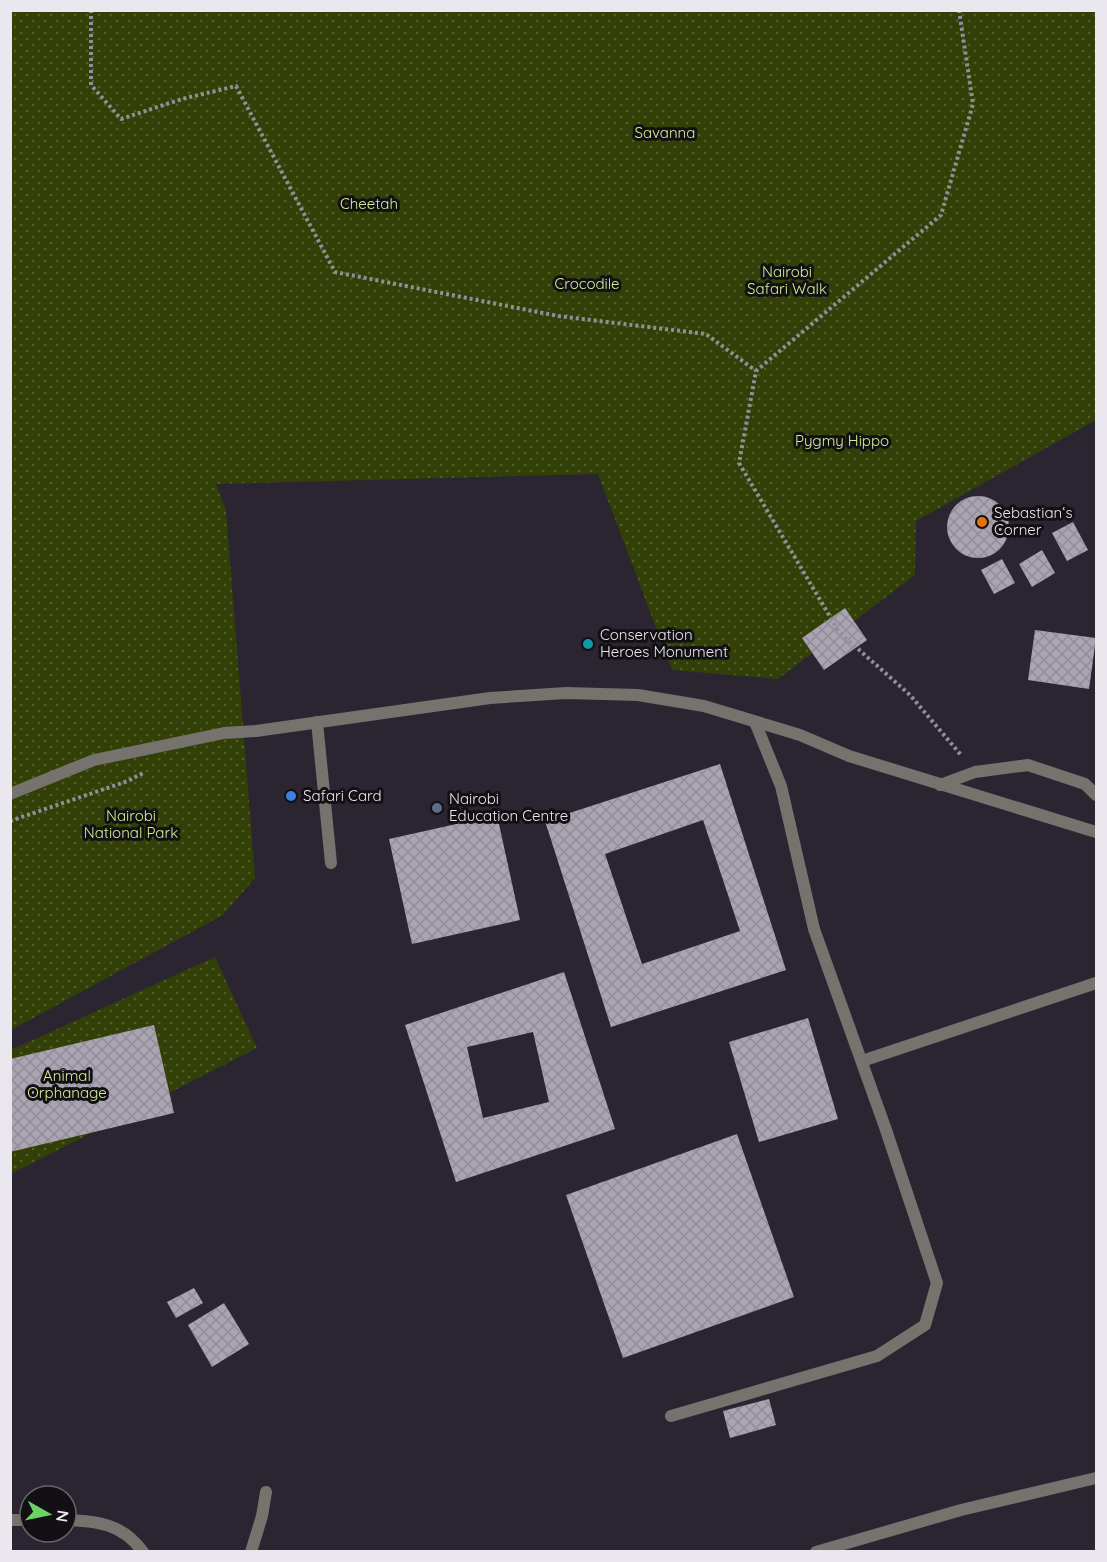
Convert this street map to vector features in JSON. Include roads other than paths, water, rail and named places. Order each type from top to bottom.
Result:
[{"type":"lane","points":[[10,794],[94,760],[224,733],[490,698],[566,693],[638,695],[704,706],[800,735],[849,756],[1096,832]]},
{"type":"lane","points":[[317,722],[331,863]]},
{"type":"lane","points":[[671,1416],[877,1356],[925,1325],[937,1283],[862,1061],[814,928],[781,786],[755,722]]},
{"type":"lane","points":[[940,785],[975,771],[1028,765],[1085,784],[1096,795]]},
{"type":"lane","points":[[862,1061],[1096,983]]},
{"type":"lane","points":[[816,1551],[962,1510],[1096,1478]]},
{"type":"lane","points":[[250,1551],[262,1516],[267,1492]]},
{"type":"lane","points":[[78,1520],[122,1530],[135,1541],[142,1551]]},
{"type":"place","name":"Sebastian‘s Corner","points":[[982,522]]},
{"type":"place","name":"Conservation Heroes Monument","points":[[588,644]]},
{"type":"place","name":"Safari Card","points":[[291,796]]},
{"type":"place","name":"Nairobi Education Centre","points":[[437,808]]},
{"type":"park label","name":"Savanna","points":[[665,133]]},
{"type":"park label","name":"Cheetah","points":[[369,204]]},
{"type":"park label","name":"Nairobi Safari Walk","points":[[787,280]]},
{"type":"park label","name":"Crocodile","points":[[587,284]]},
{"type":"park label","name":"Pygmy Hippo","points":[[842,441]]},
{"type":"park label","name":"Nairobi National Park","points":[[131,824]]},
{"type":"park label","name":"Animal Orphanage","points":[[67,1084]]}]
